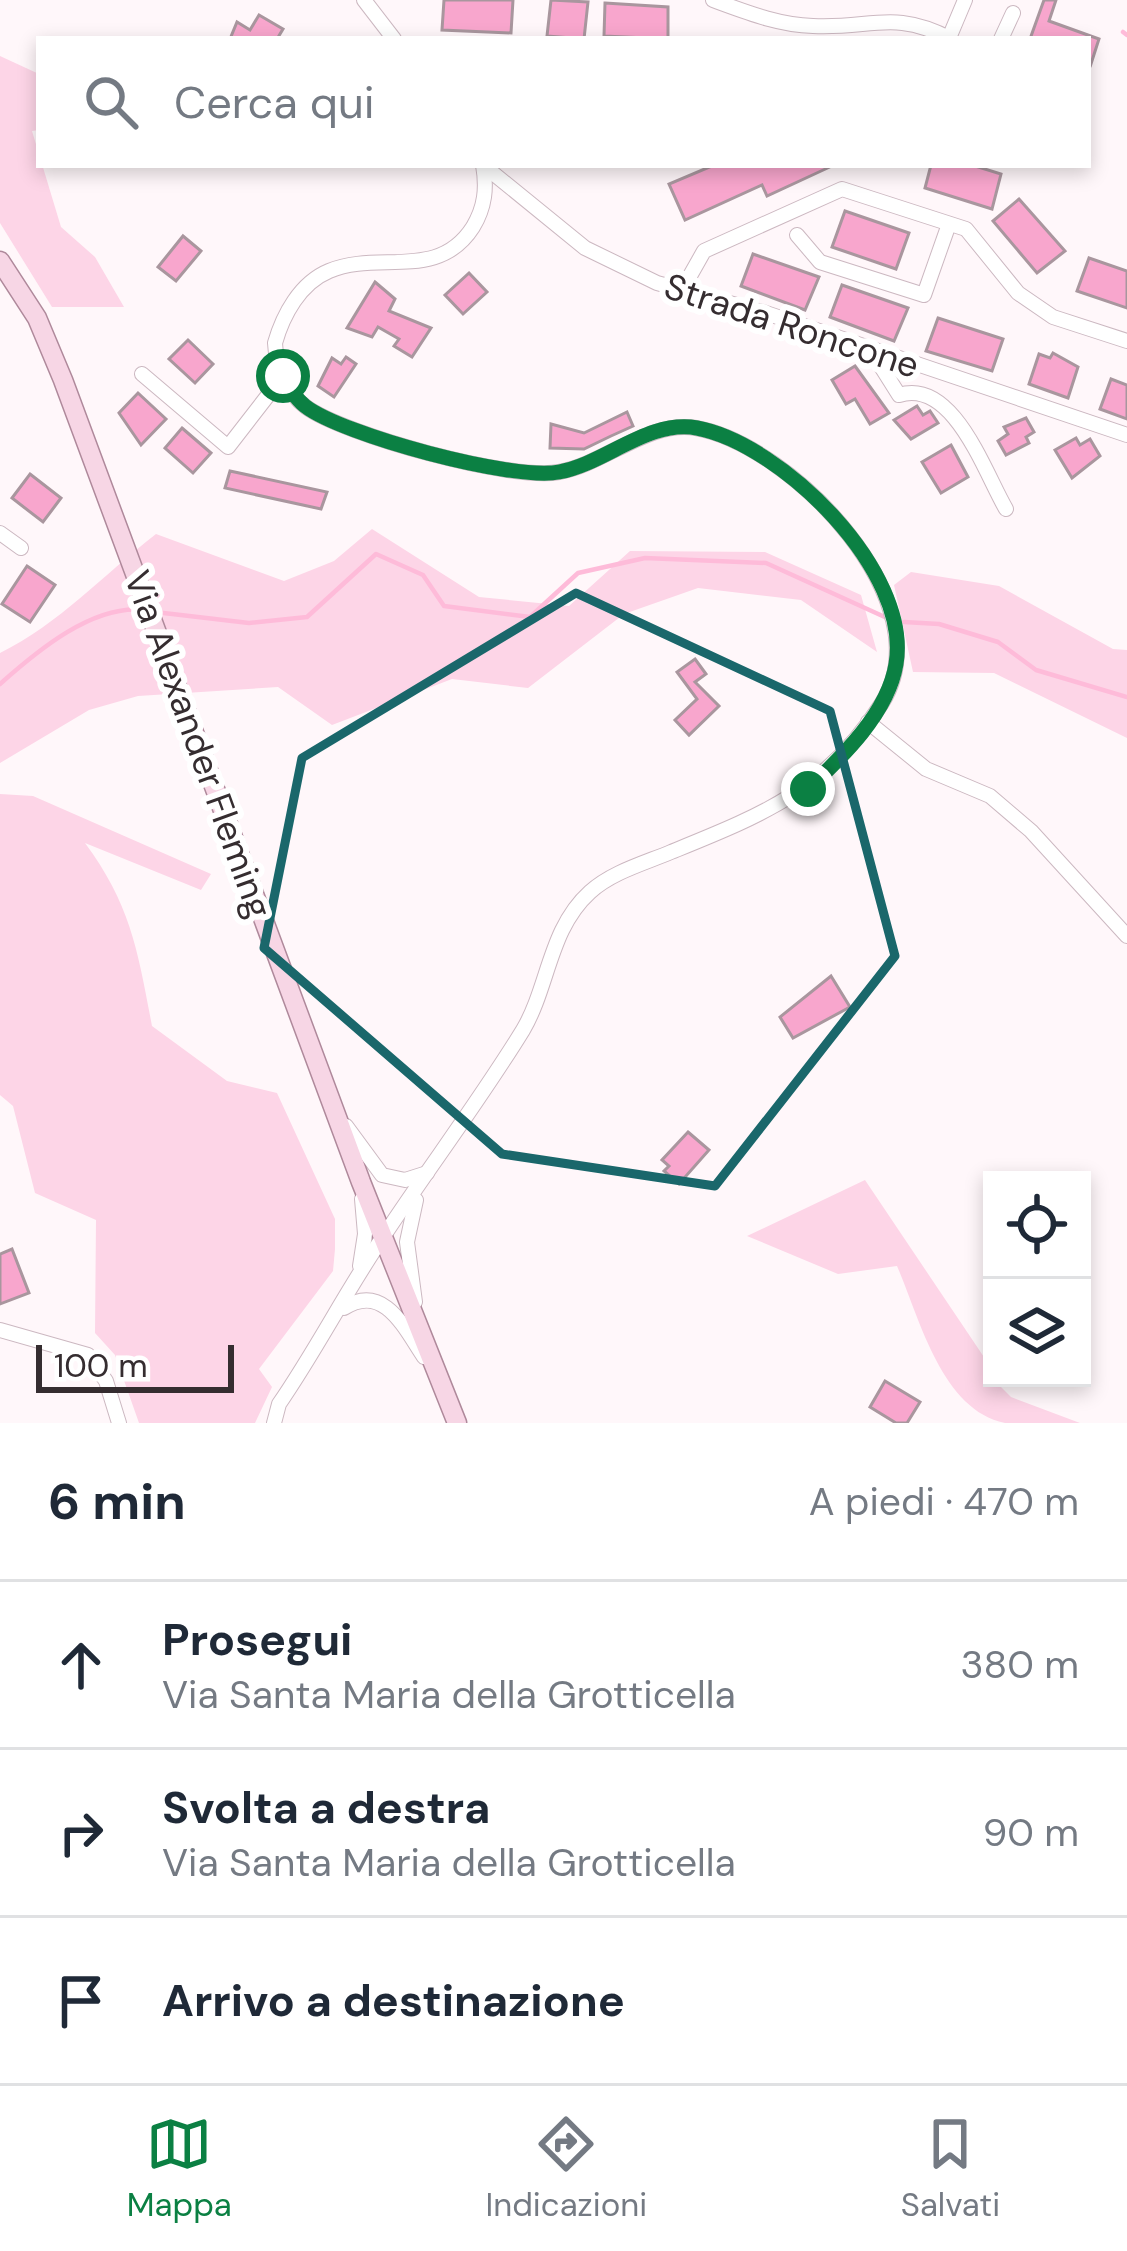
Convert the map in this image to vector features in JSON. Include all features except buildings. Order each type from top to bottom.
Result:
[{"type":"main road","name":"Via Alexander Fleming","points":[[0,261],[37,317],[426,1355],[457,1423]]},
{"type":"street","points":[[364,0],[392,36]]},
{"type":"street","points":[[712,0],[765,20],[814,26],[906,20],[945,36]]},
{"type":"street","points":[[951,36],[965,0]]},
{"type":"street","points":[[1002,36],[1013,13]]},
{"type":"street","points":[[274,1423],[279,1404],[383,1235],[525,1026],[563,928],[591,890],[796,796],[826,772],[868,722],[884,699],[896,667],[892,610],[831,512],[793,479],[737,445],[698,428],[677,427],[556,473],[498,471],[344,426],[303,405],[283,376],[275,343],[304,290],[329,271],[418,263],[455,247],[469,234],[484,201],[483,168]]},
{"type":"street","name":"Strada Roncone","points":[[487,168],[584,248],[682,290],[1127,435]]},
{"type":"street","points":[[682,290],[704,251],[842,189],[966,230],[1018,293],[1054,317],[1127,341]]},
{"type":"street","points":[[797,235],[820,262],[924,295],[950,224]]},
{"type":"street","points":[[870,349],[898,394],[914,390],[933,394],[953,416],[1006,509]]},
{"type":"street","points":[[142,374],[228,447],[283,376]]},
{"type":"street","points":[[0,533],[21,548]]},
{"type":"street","points":[[868,722],[926,769],[990,796],[1031,831],[1127,936]]},
{"type":"street","points":[[334,1106],[375,1171],[405,1180],[427,1173]]},
{"type":"street","points":[[426,1355],[407,1242],[410,1217],[427,1173]]},
{"type":"street","points":[[352,1288],[365,1234],[361,1182]]},
{"type":"street","points":[[336,1316],[359,1300],[381,1303],[394,1312],[426,1355]]},
{"type":"street","points":[[0,1330],[88,1355],[106,1381],[119,1423]]},
{"type":"highlighted area","points":[[576,593],[830,711],[895,956],[715,1186],[502,1154],[264,948],[302,758]]},
{"type":"shaded area","points":[[0,56],[36,73],[36,130],[32,131],[36,168],[43,168],[61,227],[95,257],[124,307],[52,307],[0,223]]},
{"type":"shaded area","points":[[372,529],[479,597],[569,606],[630,551],[765,552],[861,595],[877,652],[801,600],[698,588],[624,614],[528,688],[452,679],[332,725],[278,687],[138,696],[89,710],[0,763],[0,653],[61,613],[156,534],[284,581],[334,561]]},
{"type":"shaded area","points":[[911,572],[999,586],[1113,649],[1127,650],[1127,738],[994,673],[913,672],[894,585]]},
{"type":"shaded area","points":[[0,794],[33,796],[211,874],[201,890],[85,843],[123,909],[152,1026],[227,1081],[277,1093],[335,1219],[333,1271],[259,1369],[272,1387],[255,1423],[139,1423],[115,1355],[95,1333],[96,1220],[35,1193],[13,1106],[0,1095]]},
{"type":"shaded area","points":[[865,1180],[983,1356],[983,1387],[1001,1387],[1011,1397],[1080,1423],[1005,1423],[983,1415],[964,1400],[935,1358],[897,1266],[838,1274],[747,1236]]},
{"type":"waterway","points":[[1123,32],[1127,35]]},
{"type":"waterway","points":[[155,612],[249,623],[307,617],[376,554],[423,575],[444,606],[530,617],[578,573],[645,558],[766,563],[887,618]]},
{"type":"waterway","points":[[0,684],[86,622],[105,614],[144,610]]},
{"type":"waterway","points":[[904,622],[939,624],[998,642],[1036,670],[1127,697]]},
{"type":"route","points":[[283,376],[303,405],[344,426],[498,471],[556,473],[655,432],[698,428],[737,445],[814,494],[845,530],[876,579],[896,620],[898,643],[896,667],[884,699],[851,745],[808,789]]}]
